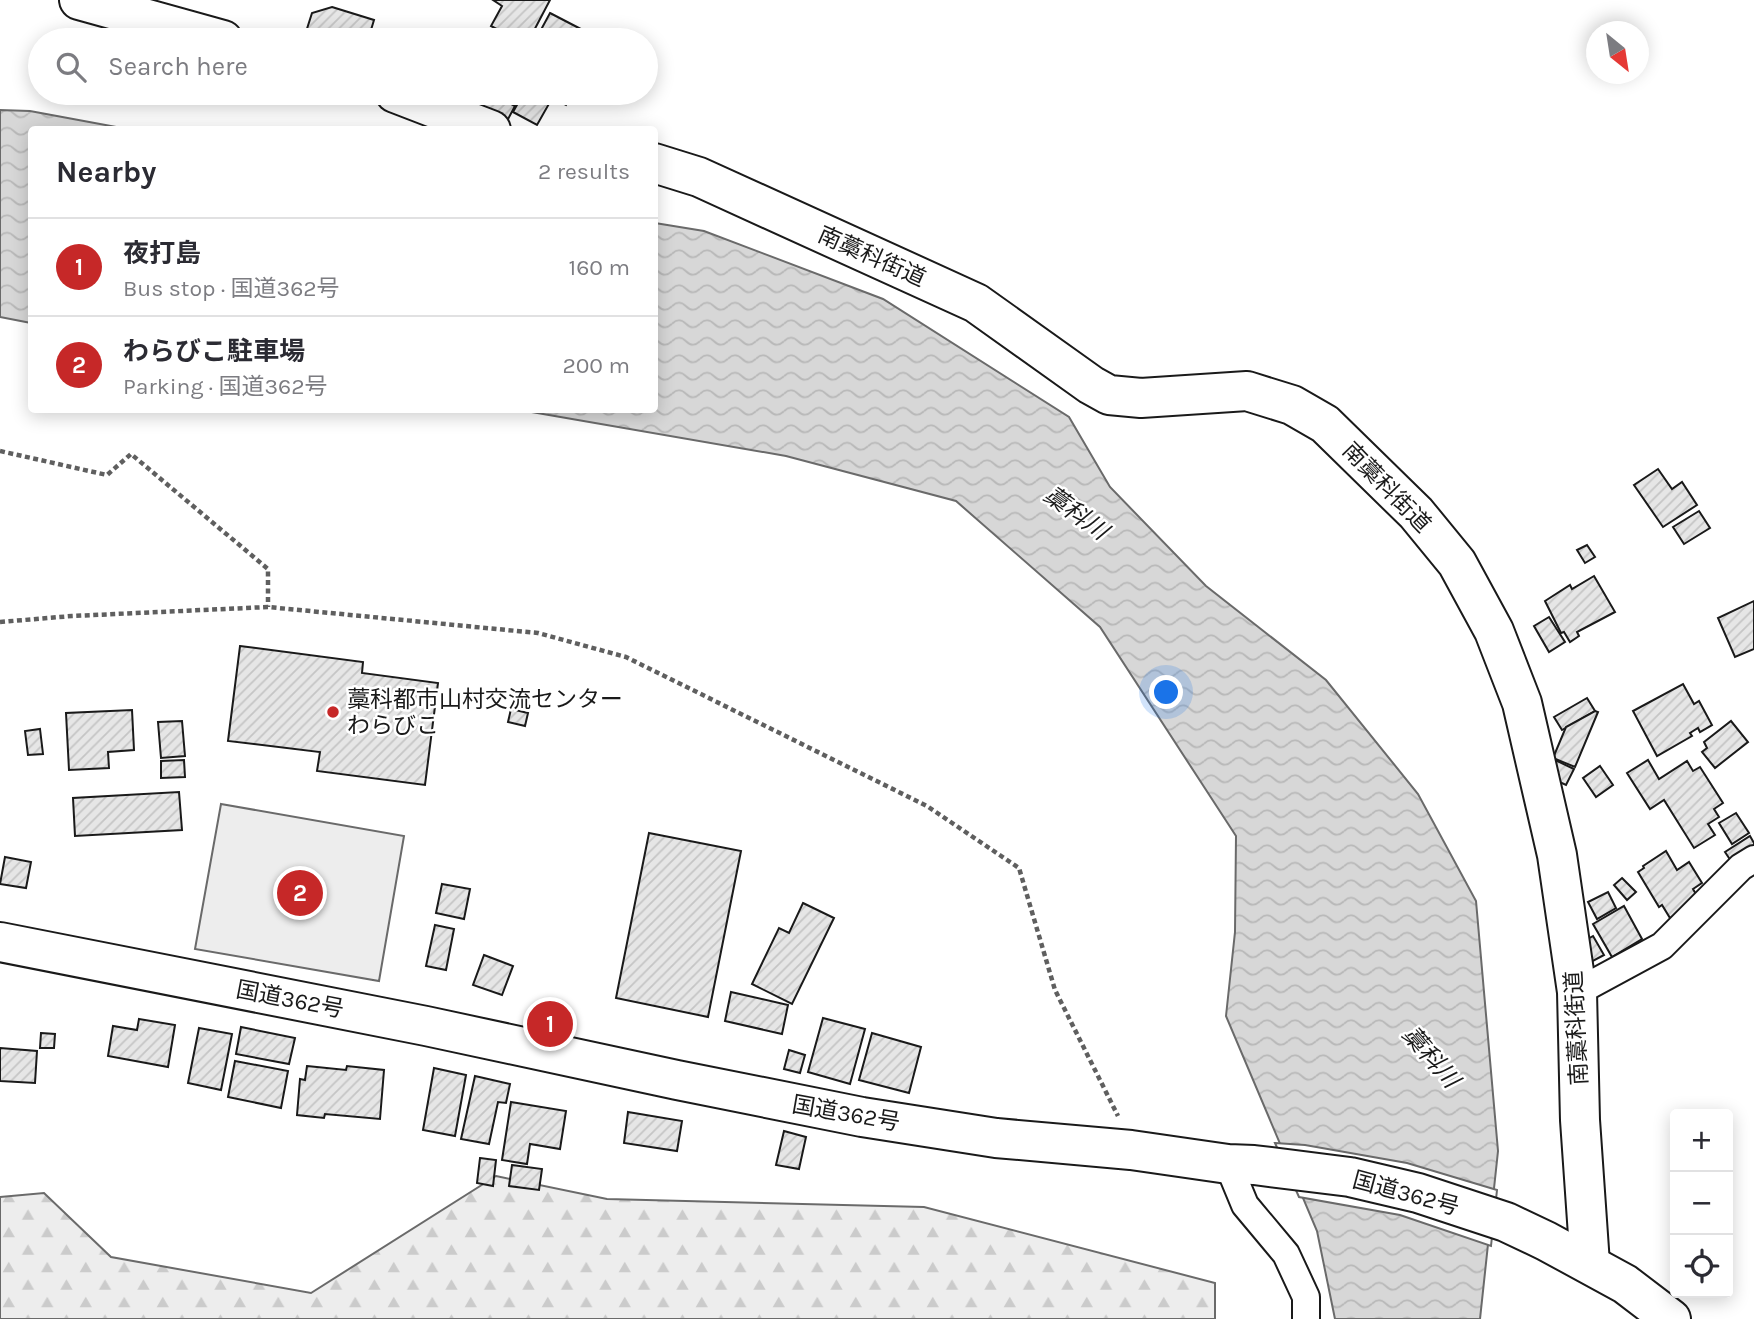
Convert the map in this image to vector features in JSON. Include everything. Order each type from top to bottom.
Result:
[{"type":"main road","points":[[79,0],[180,28]]},
{"type":"main road","points":[[427,105],[481,126]]},
{"type":"main road","name":"南藁科街道","points":[[658,164],[699,177],[976,303],[1109,395],[1141,398],[1247,391],[1292,405],[1325,424],[1416,513],[1457,563],[1494,631],[1522,703],[1557,855],[1577,992],[1580,1120],[1590,1264]]},
{"type":"main road","name":"国道362号","points":[[0,942],[426,1026],[862,1117],[996,1138],[1131,1150],[1350,1177],[1418,1193],[1506,1222],[1625,1284],[1671,1319]]},
{"type":"street","points":[[1577,992],[1662,946],[1741,867],[1754,859]]},
{"type":"street","points":[[1241,1165],[1245,1205],[1286,1254],[1306,1297],[1306,1319]]},
{"type":"path","points":[[0,451],[107,475],[131,454],[268,569],[268,607]]},
{"type":"path","points":[[0,622],[268,607],[538,633],[626,657],[927,806],[1020,868],[1055,990],[1111,1099],[1131,1150]]},
{"type":"green space","points":[[496,1176],[607,1199],[924,1207],[1215,1283],[1215,1319],[0,1319],[0,1197],[44,1193],[111,1257],[311,1293]]},
{"type":"shaded area","points":[[221,804],[404,836],[379,981],[195,949]]},
{"type":"water","points":[[0,110],[30,111],[111,126],[28,126],[28,322],[0,317]]},
{"type":"water","name":"藁科川","points":[[658,223],[704,231],[883,299],[1069,417],[1110,487],[1206,586],[1326,680],[1418,794],[1476,901],[1498,1151],[1480,1319],[1335,1319],[1317,1231],[1226,1016],[1235,932],[1236,836],[1100,627],[956,501],[786,456],[537,413],[658,413]]},
{"type":"pier","points":[[1275,1143],[1305,1145],[1407,1163],[1497,1190],[1491,1246],[1400,1215],[1299,1197]]},
{"type":"building","points":[[493,0],[550,0],[535,28],[491,26],[502,6]]},
{"type":"building","points":[[332,7],[374,20],[372,28],[307,28],[312,13]]},
{"type":"building","points":[[550,13],[579,28],[542,28]]},
{"type":"building","points":[[474,105],[515,106],[506,123]]},
{"type":"building","points":[[517,105],[548,105],[537,125],[513,112]]},
{"type":"building","points":[[1658,469],[1672,489],[1682,482],[1697,505],[1663,527],[1634,485]]},
{"type":"building","points":[[1699,511],[1710,528],[1684,544],[1673,527]]},
{"type":"building","points":[[1587,545],[1595,557],[1585,563],[1577,550]]},
{"type":"building","points":[[1594,576],[1615,612],[1577,632],[1579,636],[1570,642],[1564,632],[1561,633],[1545,601],[1570,585],[1572,589]]},
{"type":"building","points":[[1754,601],[1754,649],[1735,657],[1718,618]]},
{"type":"building","points":[[1549,617],[1565,642],[1549,652],[1534,626]]},
{"type":"building","name":"藁科都市山村交流センター わらびこ","points":[[240,646],[363,662],[362,673],[438,683],[425,785],[317,771],[320,752],[228,741]]},
{"type":"building","points":[[1683,684],[1694,704],[1699,701],[1712,725],[1700,732],[1698,728],[1690,733],[1692,736],[1657,756],[1633,711]]},
{"type":"building","points":[[1587,698],[1595,711],[1562,730],[1554,717]]},
{"type":"building","points":[[511,709],[528,713],[525,726],[508,722]]},
{"type":"building","points":[[132,710],[134,750],[108,752],[109,768],[69,770],[66,713]]},
{"type":"building","points":[[1595,711],[1598,712],[1575,767],[1553,758],[1566,727]]},
{"type":"building","points":[[182,721],[185,756],[161,758],[158,722]]},
{"type":"building","points":[[1731,721],[1748,742],[1715,768],[1702,752],[1707,748],[1704,742]]},
{"type":"building","points":[[40,729],[43,754],[28,755],[25,731]]},
{"type":"building","points":[[1553,759],[1574,769],[1566,785],[1553,779]]},
{"type":"building","points":[[184,760],[185,777],[161,778],[161,761]]},
{"type":"building","points":[[1648,760],[1659,779],[1687,761],[1693,771],[1700,767],[1723,803],[1714,809],[1719,817],[1708,824],[1715,835],[1694,848],[1664,800],[1650,809],[1627,773]]},
{"type":"building","points":[[1600,766],[1613,785],[1596,797],[1583,778]]},
{"type":"building","points":[[179,792],[182,830],[75,836],[73,798]]},
{"type":"building","points":[[1736,813],[1749,833],[1732,844],[1719,823]]},
{"type":"building","points":[[649,833],[741,851],[708,1017],[616,998]]},
{"type":"building","points":[[1750,836],[1754,851],[1733,864],[1725,852]]},
{"type":"building","points":[[1666,851],[1677,870],[1689,862],[1702,883],[1693,889],[1697,896],[1692,904],[1670,918],[1662,905],[1659,907],[1638,872]]},
{"type":"building","points":[[5,857],[31,862],[26,888],[0,884]]},
{"type":"building","points":[[1622,878],[1636,892],[1627,900],[1614,885]]},
{"type":"building","points":[[442,884],[470,889],[464,919],[436,913]]},
{"type":"building","points":[[1608,892],[1616,908],[1597,919],[1588,902]]},
{"type":"building","points":[[803,903],[834,918],[792,1004],[752,984],[779,928],[789,933]]},
{"type":"building","points":[[1624,906],[1642,939],[1612,957],[1593,924]]},
{"type":"building","points":[[435,925],[454,929],[446,970],[426,966]]},
{"type":"building","points":[[1593,936],[1604,955],[1591,962],[1581,943]]},
{"type":"building","points":[[484,955],[513,966],[502,995],[473,985]]},
{"type":"building","points":[[731,992],[788,1005],[782,1034],[725,1021]]},
{"type":"building","points":[[823,1018],[865,1029],[850,1084],[808,1072]]},
{"type":"building","points":[[139,1019],[175,1025],[168,1067],[108,1056],[113,1026],[137,1030]]},
{"type":"building","points":[[241,1027],[295,1038],[289,1064],[236,1054]]},
{"type":"building","points":[[199,1028],[232,1034],[221,1090],[188,1083]]},
{"type":"building","points":[[41,1033],[55,1034],[54,1048],[40,1048]]},
{"type":"building","points":[[872,1033],[921,1047],[909,1093],[859,1080]]},
{"type":"building","points":[[0,1048],[37,1051],[35,1083],[0,1081]]},
{"type":"building","points":[[789,1050],[805,1055],[800,1073],[784,1069]]},
{"type":"building","points":[[235,1061],[288,1071],[281,1108],[228,1097]]},
{"type":"building","points":[[307,1066],[384,1070],[380,1119],[325,1114],[324,1118],[297,1115],[300,1079],[305,1080]]},
{"type":"building","points":[[434,1068],[466,1075],[455,1136],[423,1130]]},
{"type":"building","points":[[475,1076],[510,1084],[506,1103],[498,1102],[489,1144],[461,1139]]},
{"type":"building","points":[[511,1102],[566,1111],[560,1149],[530,1144],[527,1164],[502,1160]]},
{"type":"building","points":[[628,1112],[682,1121],[677,1151],[624,1143]]},
{"type":"building","points":[[784,1131],[806,1137],[799,1169],[776,1165]]},
{"type":"building","points":[[480,1158],[496,1160],[493,1186],[477,1183]]},
{"type":"building","points":[[512,1165],[542,1169],[539,1190],[509,1186]]},
{"type":"place","name":"藁科都市山村交流センター わらびこ","points":[[333,712]]},
{"type":"place","name":"わらびこ駐車場","points":[[300,893]]},
{"type":"place","name":"夜打島","points":[[550,1024]]}]
